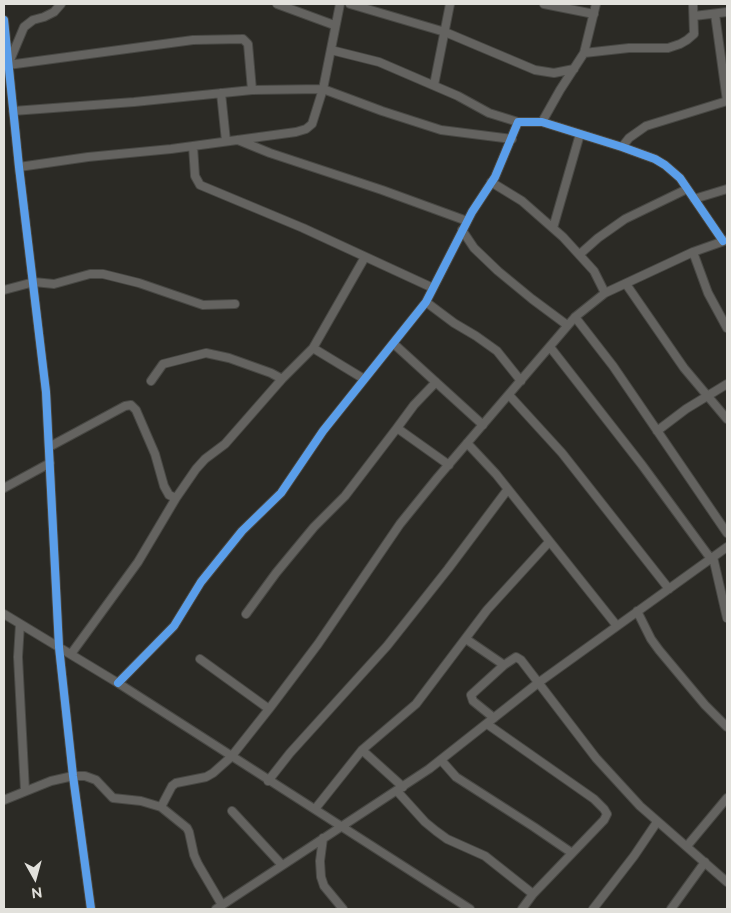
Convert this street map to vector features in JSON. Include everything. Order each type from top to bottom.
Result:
[{"type":"street","points":[[8,65],[24,27],[33,20],[54,12],[60,4]]},
{"type":"street","points":[[277,4],[334,25]]},
{"type":"street","points":[[19,168],[88,157],[226,142],[296,132],[309,127],[312,124],[323,89],[334,25],[340,4]]},
{"type":"street","points":[[350,4],[445,32],[535,70],[554,73],[574,68]]},
{"type":"street","points":[[434,85],[450,4]]},
{"type":"street","points":[[544,4],[594,14]]},
{"type":"street","points":[[542,122],[584,53],[596,4]]},
{"type":"street","points":[[584,53],[629,48],[668,48],[674,46],[687,40],[694,34],[693,4]]},
{"type":"street","points":[[694,16],[727,12]]},
{"type":"street","points":[[622,147],[629,138],[646,126],[727,101],[715,14]]},
{"type":"street","points":[[4,20],[19,168],[47,402],[60,647],[73,776],[91,909]]},
{"type":"street","points":[[8,65],[193,40],[243,39],[248,44],[250,53],[252,90]]},
{"type":"street","points":[[162,807],[172,786],[176,783],[206,777],[231,757],[318,644],[369,566],[400,524],[567,325],[605,293],[693,252],[725,241],[680,178],[655,159],[542,122],[518,122],[489,113],[434,85],[379,62],[331,50]]},
{"type":"street","points":[[13,110],[252,90],[323,89],[441,130],[512,139]]},
{"type":"street","points":[[221,94],[226,142]]},
{"type":"street","points":[[118,683],[174,626],[201,582],[242,531],[282,493],[323,431],[426,302],[462,230],[491,182],[512,139],[518,122]]},
{"type":"street","points":[[553,228],[580,134]]},
{"type":"street","points":[[238,140],[270,153],[382,190],[467,221]]},
{"type":"street","points":[[193,146],[195,176],[200,185],[304,228],[433,288]]},
{"type":"street","points":[[491,182],[522,201],[580,254],[594,271],[605,293]]},
{"type":"street","points":[[694,199],[727,188]]},
{"type":"street","points":[[580,254],[598,238],[625,220],[687,189]]},
{"type":"street","points":[[462,230],[474,248],[498,271],[567,325]]},
{"type":"street","points":[[693,252],[708,293],[727,328]]},
{"type":"street","points":[[71,654],[138,562],[176,498],[196,469],[205,459],[225,444],[282,379],[313,348],[365,257]]},
{"type":"street","points":[[4,290],[34,282],[54,284],[90,274],[103,274],[139,283],[203,305],[234,304]]},
{"type":"street","points":[[626,284],[684,368],[727,420]]},
{"type":"street","points":[[426,302],[497,351],[521,381]]},
{"type":"street","points":[[575,317],[613,366],[727,533]]},
{"type":"street","points":[[394,344],[483,425]]},
{"type":"street","points":[[550,347],[712,558],[727,618]]},
{"type":"street","points":[[313,348],[364,379]]},
{"type":"street","points":[[151,382],[163,364],[206,353],[229,358],[282,379]]},
{"type":"street","points":[[246,614],[276,573],[314,527],[345,496],[414,405],[436,382]]},
{"type":"street","points":[[657,431],[707,395],[727,384]]},
{"type":"street","points":[[509,395],[562,453],[669,589]]},
{"type":"street","points":[[49,447],[125,406],[131,406],[136,410],[155,454],[164,486],[169,495],[176,498]]},
{"type":"street","points":[[397,428],[449,465]]},
{"type":"street","points":[[467,443],[496,474],[617,626]]},
{"type":"street","points":[[4,488],[50,463]]},
{"type":"street","points":[[268,781],[290,753],[387,646],[508,489]]},
{"type":"street","points":[[314,810],[362,750],[416,704],[487,610],[549,542]]},
{"type":"street","points":[[4,800],[51,781],[73,776],[92,777],[113,798],[141,801],[162,807],[182,823],[189,832],[198,864],[219,907],[400,789],[441,760],[538,683],[727,547]]},
{"type":"street","points":[[637,611],[651,639],[659,650],[704,705],[727,727]]},
{"type":"street","points":[[4,614],[118,683],[341,828],[470,909]]},
{"type":"street","points":[[20,624],[18,657],[25,791]]},
{"type":"street","points":[[466,638],[504,665]]},
{"type":"street","points":[[522,909],[533,894],[604,820],[606,814],[604,808],[594,799],[490,721],[471,698],[476,689],[516,657],[521,660],[596,758],[640,806],[727,882]]},
{"type":"street","points":[[200,659],[269,710]]},
{"type":"street","points":[[362,750],[400,789],[425,822],[447,839],[485,856],[533,894]]},
{"type":"street","points":[[441,760],[456,778],[534,827],[572,854]]},
{"type":"street","points":[[688,846],[727,798]]},
{"type":"street","points":[[232,811],[282,865]]},
{"type":"street","points":[[593,909],[657,822]]},
{"type":"street","points":[[323,838],[320,861],[321,877],[324,886],[343,909]]},
{"type":"street","points":[[671,909],[705,862]]},
{"type":"cycle path","points":[[4,20],[19,167],[46,392],[59,647],[73,776],[91,909]]},
{"type":"cycle path","points":[[118,683],[174,626],[201,582],[242,531],[281,493],[323,431],[426,302],[472,212],[495,177],[518,122],[542,122],[655,159],[680,178],[723,241]]}]
